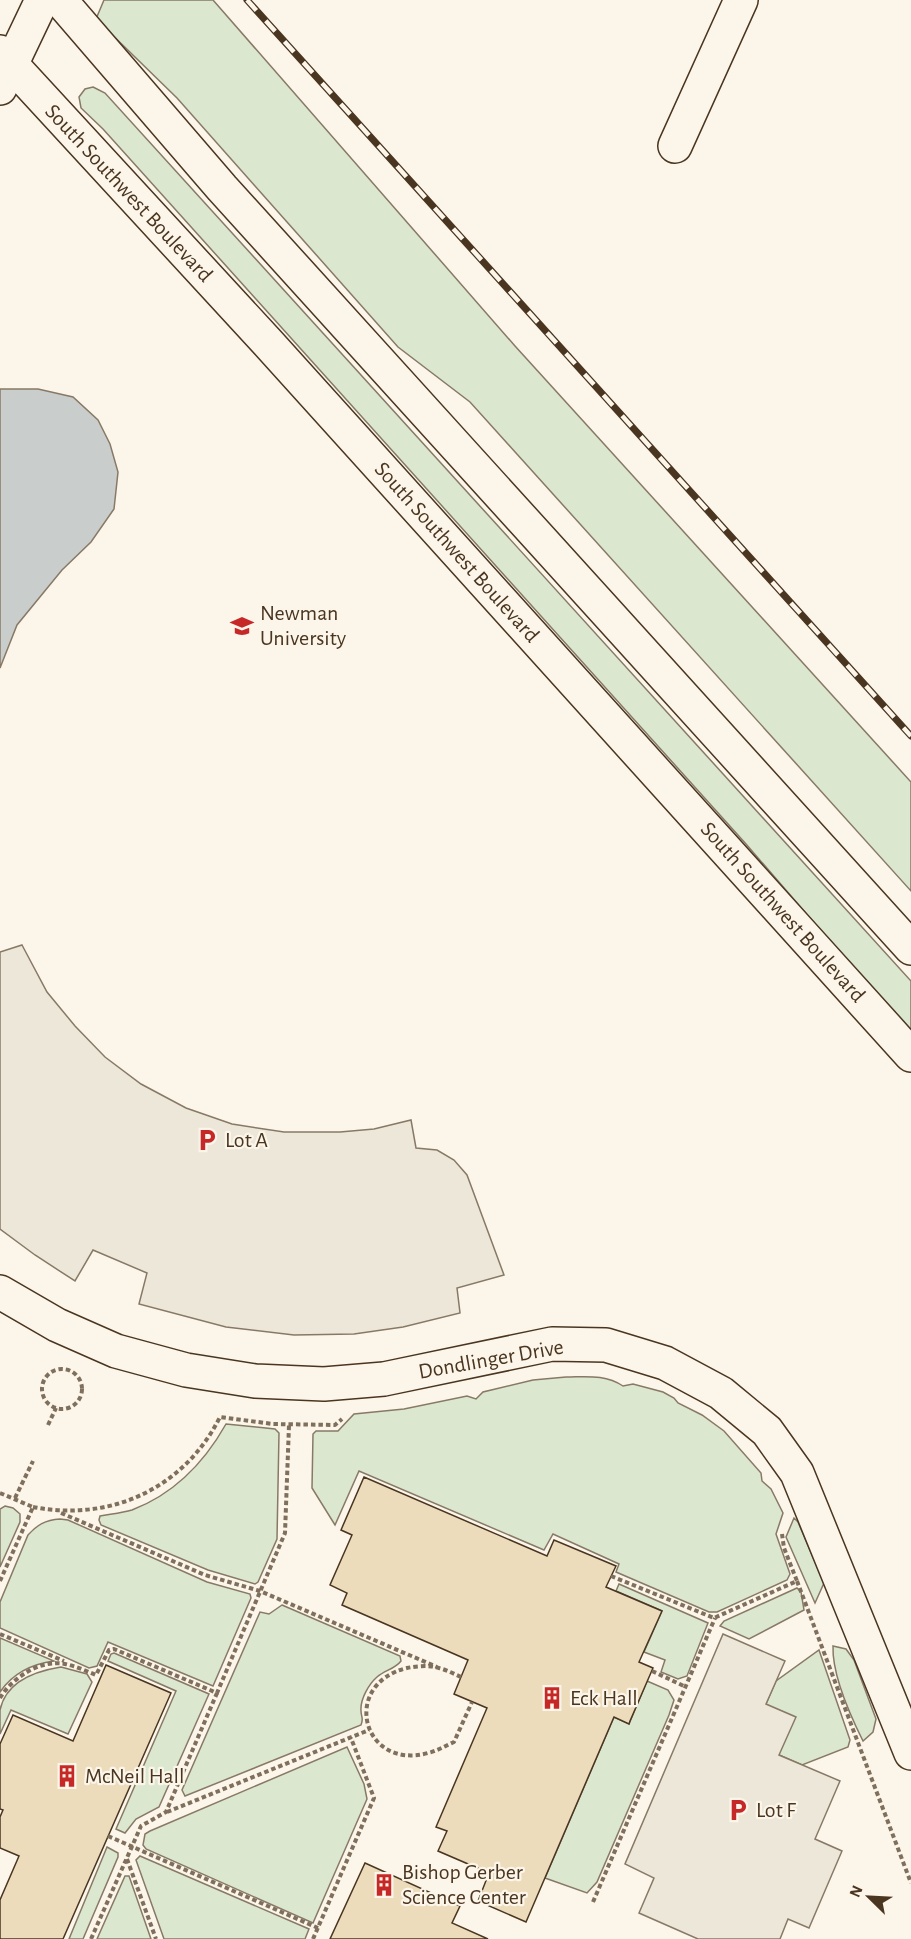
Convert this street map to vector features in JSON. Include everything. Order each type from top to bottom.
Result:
[{"type":"main road","points":[[3,68],[42,0]]},
{"type":"main road","points":[[60,0],[222,188],[911,948]]},
{"type":"main road","points":[[675,146],[741,0]]},
{"type":"main road","name":"South Southwest Boulevard","points":[[3,68],[269,344],[911,1055]]},
{"type":"main road","name":"Dondlinger Drive","points":[[0,1292],[57,1325],[116,1351],[186,1370],[255,1381],[324,1384],[384,1379],[552,1344],[606,1345],[665,1364],[720,1392],[767,1431],[797,1473],[911,1753]]},
{"type":"path","points":[[60,1368],[79,1376],[81,1396],[73,1406],[66,1409],[56,1408],[45,1398],[44,1380],[60,1368]]},
{"type":"path","points":[[48,1425],[56,1408]]},
{"type":"path","points":[[57,1512],[93,1510],[125,1503],[152,1490],[181,1468],[201,1448],[220,1417],[289,1425],[335,1425],[343,1418]]},
{"type":"path","points":[[166,1812],[285,1533],[289,1425]]},
{"type":"path","points":[[15,1498],[33,1461]]},
{"type":"path","points":[[0,1492],[33,1507],[57,1512],[205,1575],[260,1591],[460,1677]]},
{"type":"path","points":[[0,1581],[33,1507]]},
{"type":"path","points":[[785,1525],[781,1536],[911,1883]]},
{"type":"path","points":[[611,1576],[715,1618]]},
{"type":"path","points":[[593,1902],[715,1618],[797,1581]]},
{"type":"path","points":[[0,1634],[96,1675],[109,1650],[114,1649],[217,1693]]},
{"type":"path","points":[[0,1698],[23,1674],[36,1668],[62,1663],[76,1666]]},
{"type":"path","points":[[437,1667],[416,1666],[397,1671],[380,1680],[370,1695],[366,1713],[369,1730],[380,1746],[396,1754],[411,1756],[429,1753],[454,1742],[472,1702]]},
{"type":"path","points":[[652,1671],[686,1687]]},
{"type":"path","points":[[91,1939],[141,1826],[166,1812],[369,1730]]},
{"type":"path","points":[[313,1939],[374,1798],[351,1738]]},
{"type":"path","points":[[108,1836],[318,1928]]},
{"type":"path","points":[[127,1858],[156,1939]]},
{"type":"green space","points":[[104,0],[213,0],[515,346],[911,782],[911,891],[470,402],[398,347],[177,98],[96,19]]},
{"type":"green space","points":[[93,87],[105,93],[911,981],[911,1031],[746,844],[103,129],[81,108],[79,97],[85,89]]},
{"type":"green space","points":[[566,1377],[602,1378],[623,1386],[633,1384],[663,1392],[724,1431],[761,1473],[762,1481],[771,1489],[783,1513],[776,1534],[790,1574],[787,1580],[717,1612],[709,1612],[616,1572],[619,1564],[553,1534],[544,1550],[359,1471],[335,1525],[312,1488],[313,1434],[316,1431],[338,1431],[354,1414],[404,1409],[467,1396],[476,1399],[483,1392],[533,1380]]},
{"type":"green space","points":[[226,1424],[275,1429],[279,1433],[277,1539],[258,1582],[255,1584],[208,1570],[101,1525],[99,1520],[100,1516],[132,1510],[174,1486],[198,1464]]},
{"type":"green space","points":[[5,1506],[13,1508],[20,1514],[20,1522],[0,1567],[0,1509]]},
{"type":"green space","points":[[794,1518],[798,1522],[824,1583],[815,1603],[786,1537]]},
{"type":"green space","points":[[60,1519],[68,1520],[207,1582],[250,1594],[251,1598],[213,1686],[108,1642],[97,1666],[89,1668],[0,1628],[0,1602],[28,1535],[42,1524]]},
{"type":"green space","points":[[619,1584],[708,1623],[687,1676],[678,1679],[661,1672],[665,1660],[644,1652],[662,1611],[616,1591]]},
{"type":"green space","points":[[797,1588],[801,1592],[804,1610],[749,1639],[720,1626],[724,1621]]},
{"type":"green space","points":[[282,1605],[400,1656],[401,1661],[377,1677],[368,1688],[362,1702],[361,1725],[185,1796],[182,1790],[260,1612],[269,1614]]},
{"type":"green space","points":[[0,1638],[54,1661],[23,1670],[0,1692]]},
{"type":"green space","points":[[833,1646],[846,1649],[854,1660],[876,1719],[873,1732],[863,1741],[839,1682],[833,1657]]},
{"type":"green space","points":[[819,1650],[850,1740],[848,1747],[802,1765],[779,1755],[766,1704],[776,1681]]},
{"type":"green space","points":[[114,1653],[209,1694],[159,1807],[136,1819],[125,1833],[116,1829],[176,1691],[108,1661]]},
{"type":"green space","points":[[61,1667],[87,1674],[92,1682],[68,1734],[11,1710],[0,1734],[0,1710],[3,1700],[15,1685],[42,1671]]},
{"type":"green space","points":[[647,1681],[668,1690],[674,1700],[597,1882],[587,1893],[545,1878],[614,1717],[629,1724]]},
{"type":"green space","points":[[347,1747],[364,1784],[367,1799],[313,1923],[146,1849],[143,1845],[145,1834],[150,1831]]},
{"type":"green space","points":[[107,1847],[118,1853],[118,1857],[83,1939],[69,1939]]},
{"type":"green space","points":[[140,1856],[309,1929],[305,1939],[164,1939],[136,1860]]},
{"type":"green space","points":[[125,1876],[129,1876],[151,1939],[97,1939]]},
{"type":"shaded area","points":[[0,389],[38,389],[73,397],[98,420],[110,444],[118,472],[114,509],[91,542],[62,570],[17,625],[0,668]]},
{"type":"shaded area","name":"Lot A","points":[[22,945],[47,992],[105,1057],[141,1084],[186,1108],[232,1124],[284,1132],[340,1132],[374,1129],[411,1120],[416,1148],[437,1150],[454,1160],[467,1175],[504,1275],[457,1288],[460,1313],[403,1327],[354,1334],[294,1335],[226,1327],[139,1304],[147,1273],[93,1250],[75,1281],[35,1255],[0,1229],[0,952]]},
{"type":"shaded area","name":"Lot F","points":[[723,1634],[785,1661],[766,1704],[796,1717],[779,1755],[840,1781],[815,1839],[842,1851],[809,1928],[788,1919],[780,1939],[698,1939],[639,1913],[654,1878],[625,1864]]},
{"type":"building","name":"Eck Hall","points":[[364,1477],[547,1556],[554,1540],[616,1566],[606,1587],[662,1611],[639,1662],[653,1668],[629,1724],[614,1717],[526,1922],[478,1901],[489,1873],[438,1851],[447,1831],[436,1827],[487,1708],[454,1694],[468,1660],[342,1605],[347,1593],[330,1585],[352,1535],[341,1530]]},
{"type":"building","name":"McNeil Hall","points":[[106,1665],[171,1693],[63,1939],[0,1939],[0,1900],[19,1856],[0,1848],[0,1817],[3,1810],[0,1809],[0,1744],[13,1715],[73,1741]]},
{"type":"building","name":"Bishop Gerber Science Center","points":[[365,1863],[460,1906],[452,1923],[488,1939],[330,1939]]},
{"type":"railway","points":[[247,0],[911,736]]},
{"type":"place","name":"Newman University","points":[[242,626]]},
{"type":"place","name":"Lot A","points":[[207,1140]]},
{"type":"place","name":"Eck Hall","points":[[552,1698]]},
{"type":"place","name":"McNeil Hall","points":[[67,1776]]},
{"type":"place","name":"Lot F","points":[[738,1810]]},
{"type":"place","name":"Bishop Gerber Science Center","points":[[384,1885]]}]
